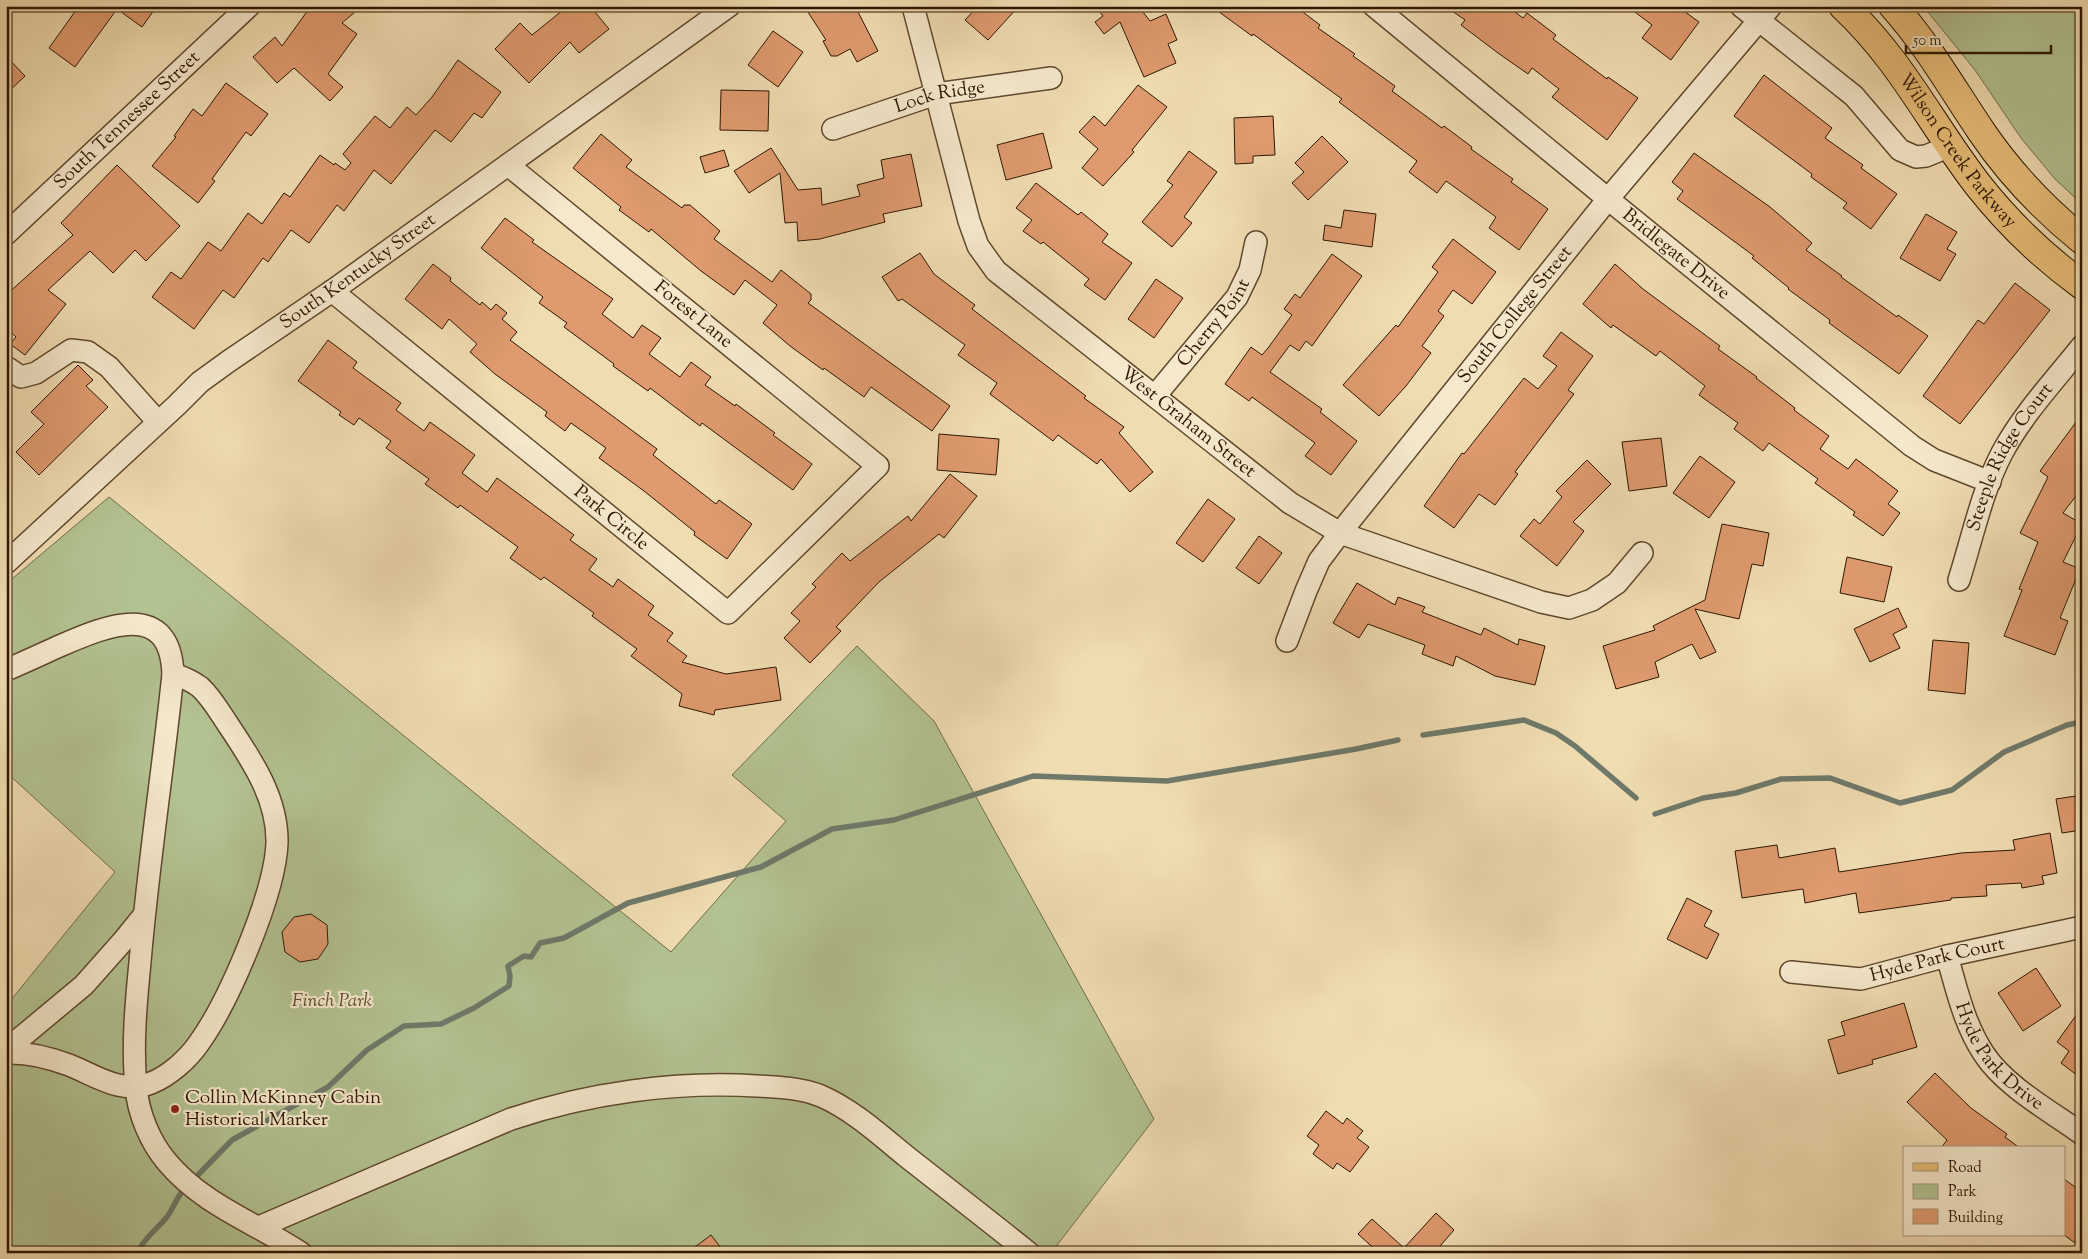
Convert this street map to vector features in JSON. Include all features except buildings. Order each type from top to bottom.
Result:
[{"type":"main road","name":"Wilson Creek Parkway","points":[[1843,6],[1876,40],[1909,82],[1950,146],[1978,184],[2026,239],[2044,256],[2082,285]]},
{"type":"main road","name":"Wilson Creek Parkway","points":[[1892,6],[1930,53],[1998,153],[2042,204],[2082,240]]},
{"type":"street","name":"South Tennessee Street","points":[[6,234],[249,6]]},
{"type":"street","name":"South Kentucky Street","points":[[6,563],[200,382],[730,6]]},
{"type":"street","name":"West Graham Street","points":[[913,6],[969,221],[978,246],[996,271],[1290,502],[1340,533],[1541,602],[1569,608],[1592,600],[1617,583],[1642,553]]},
{"type":"street","name":"Bridlegate Drive","points":[[1374,6],[1912,446],[1934,460],[1990,482]]},
{"type":"street","points":[[1741,6],[1765,14],[1854,96],[1900,150],[1916,157],[1926,156],[1950,146]]},
{"type":"street","name":"South College Street","points":[[1288,641],[1306,590],[1319,561],[1340,533],[1608,199],[1765,14]]},
{"type":"street","name":"Lock Ridge","points":[[833,129],[936,94],[1051,78]]},
{"type":"street","name":"Forest Lane","points":[[508,165],[878,466]]},
{"type":"street","name":"Cherry Point","points":[[1156,396],[1236,297],[1250,270],[1256,242]]},
{"type":"street","name":"Park Circle","points":[[332,290],[728,612],[878,466]]},
{"type":"street","name":"Steeple Ridge Court","points":[[1959,580],[1990,482],[2001,455],[2013,434],[2082,346]]},
{"type":"street","points":[[6,367],[21,377],[36,373],[71,350],[88,352],[109,367],[158,422]]},
{"type":"street","points":[[6,670],[94,631],[115,625],[132,624],[153,630],[164,640],[171,654],[173,674],[144,914],[136,1022],[136,1087],[143,1118],[149,1133],[167,1162],[188,1184],[214,1203],[259,1227],[301,1253]]},
{"type":"street","points":[[6,1052],[32,1054],[68,1065],[125,1088],[151,1083],[175,1068],[188,1056],[207,1032],[227,993],[252,934],[268,887],[276,849],[276,830],[268,795],[249,756],[207,695],[191,681],[173,674]]},
{"type":"street","points":[[6,1052],[84,985],[144,914]]},
{"type":"street","name":"Hyde Park Court","points":[[1791,972],[1861,979],[1947,956],[2082,927]]},
{"type":"street","name":"Hyde Park Drive","points":[[1947,956],[1964,1014],[1984,1054],[2007,1080],[2082,1134]]},
{"type":"street","points":[[259,1227],[532,1112],[582,1100],[661,1087],[701,1084],[744,1085],[801,1090],[819,1095],[835,1103],[876,1132],[1030,1253]]},
{"type":"green space","points":[[1923,6],[2082,6],[2082,204],[2055,179],[2021,138],[1975,70]]},
{"type":"green space","name":"Finch Park","points":[[109,497],[671,952],[786,821],[732,775],[857,646],[934,721],[1154,1119],[1051,1253],[6,1253],[6,1006],[115,872],[6,772],[6,584]]},
{"type":"waterway","points":[[1423,735],[1524,720],[1556,733],[1575,746],[1636,798]]},
{"type":"waterway","points":[[1655,814],[1703,798],[1736,793],[1781,779],[1830,778],[1900,803],[1952,790],[2004,752],[2067,725],[2082,722]]},
{"type":"waterway","points":[[193,1180],[232,1140],[328,1087],[367,1050],[404,1026],[441,1024],[474,1008],[509,986],[508,966],[524,956],[531,957],[540,943],[564,938],[628,903],[761,867],[832,829],[894,820],[1033,776],[1167,781],[1356,749],[1398,740]]},
{"type":"waterway","points":[[137,1253],[147,1238],[167,1217],[186,1187]]},
{"type":"place","name":"Collin McKinney Cabin Historical Marker","points":[[175,1109]]}]
